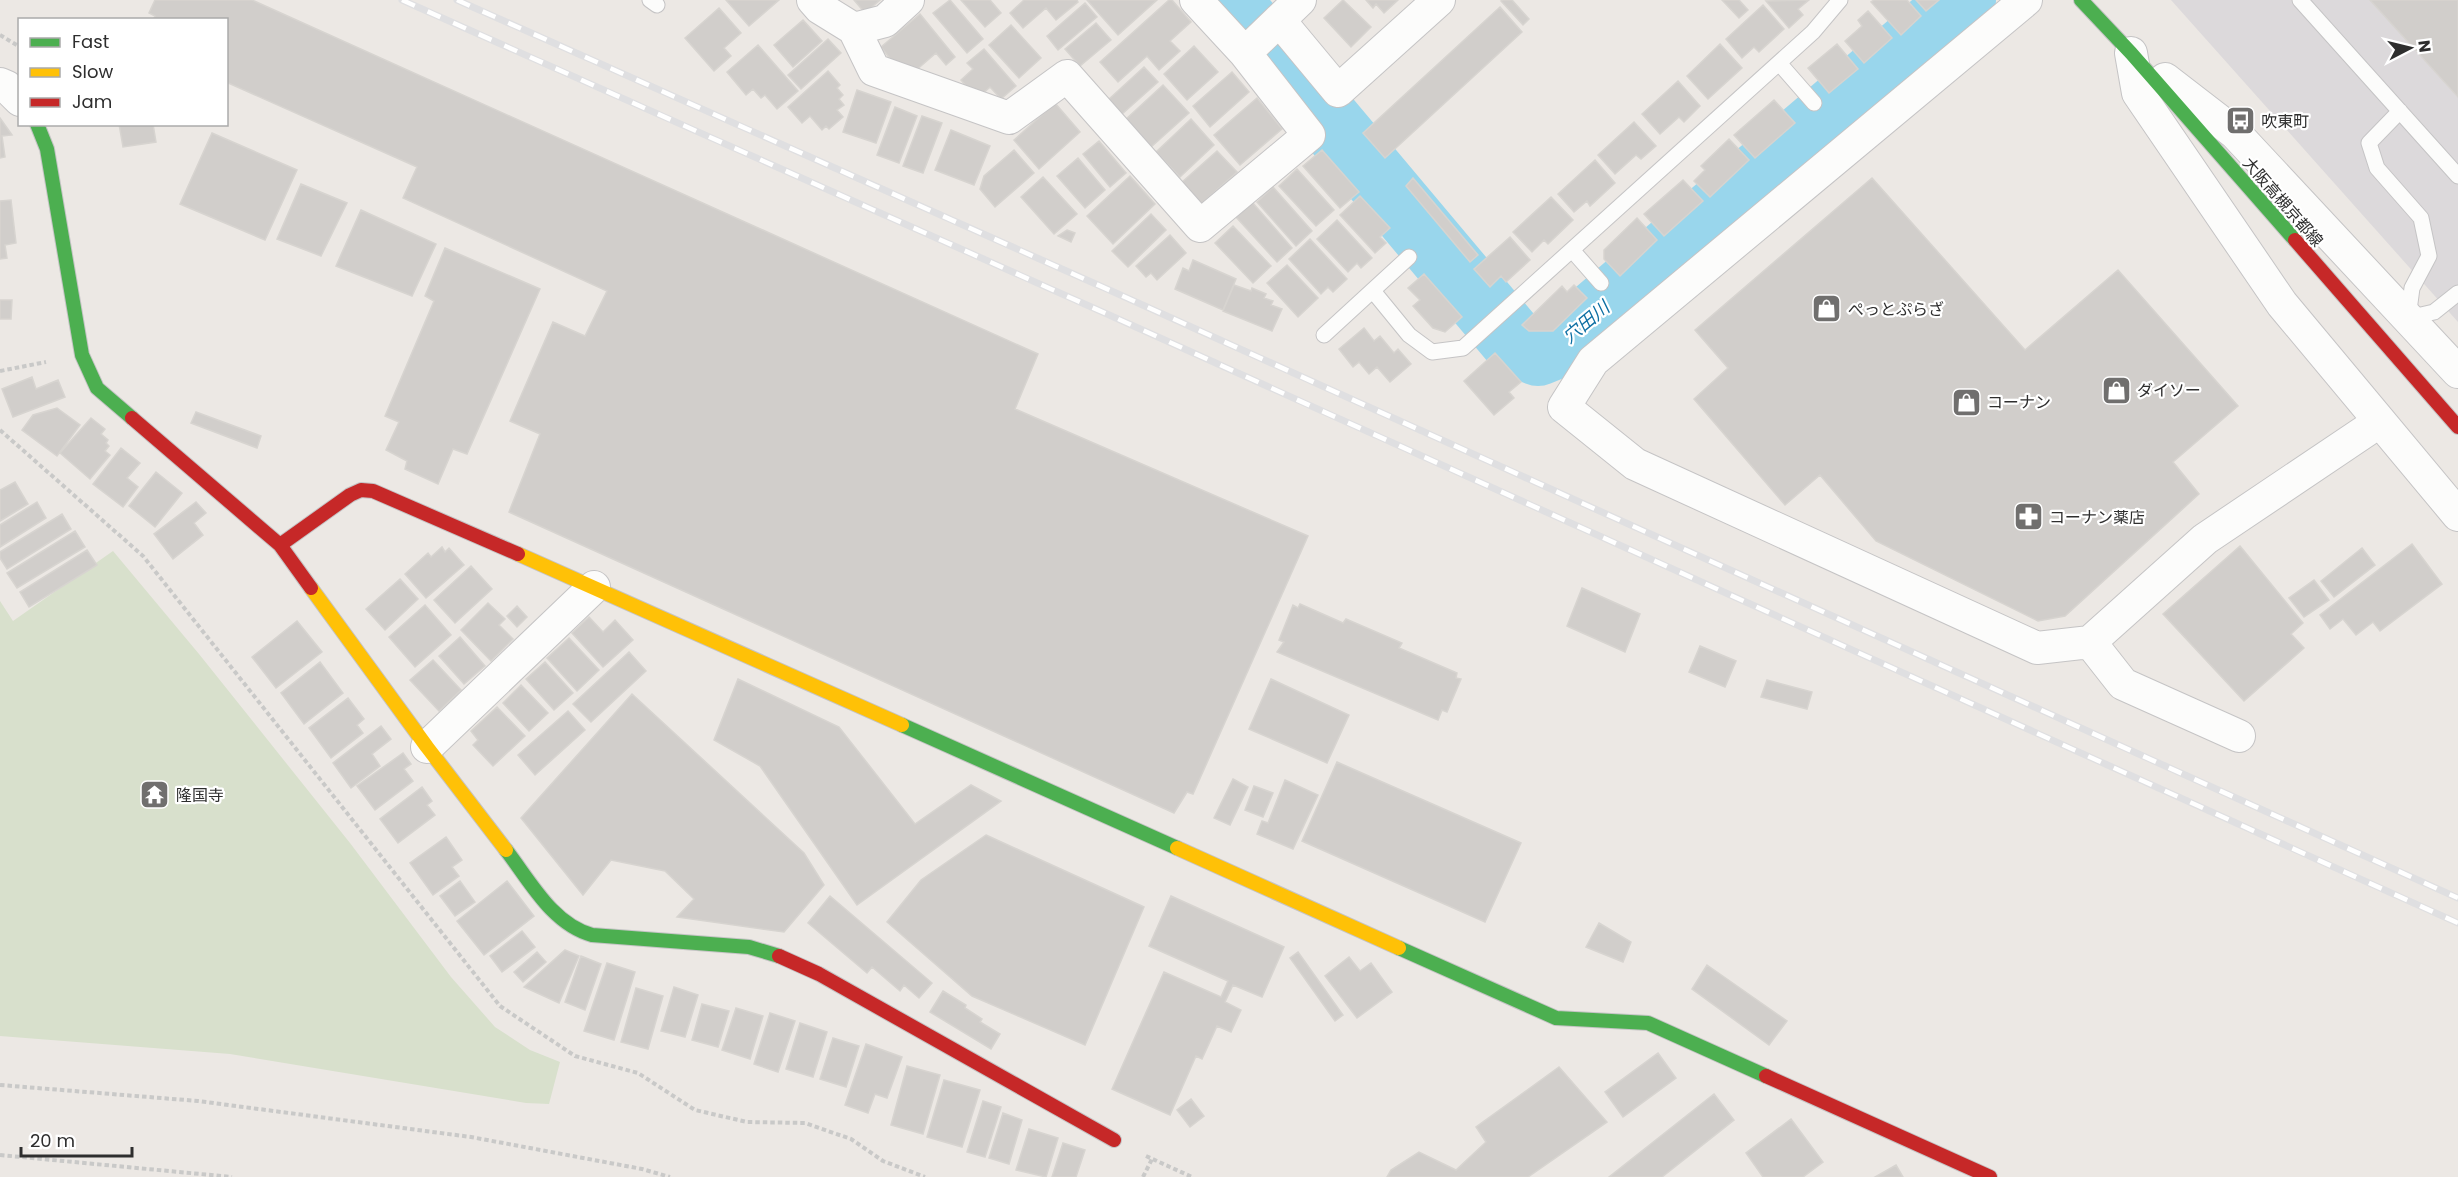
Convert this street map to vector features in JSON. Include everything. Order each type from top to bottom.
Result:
[{"type":"street","points":[[813,0],[820,8],[854,29],[874,70],[1009,118],[1066,76],[1200,226],[1309,135],[1272,26]]},
{"type":"street","points":[[854,29],[885,21],[908,0]]},
{"type":"street","points":[[1196,0],[1272,26],[1338,91],[1439,0]]},
{"type":"street","points":[[2026,0],[1593,361],[1564,407],[1635,464],[2037,648],[2090,642],[2205,539],[2367,430],[2377,420]]},
{"type":"street","name":"大阪高槻京都線","points":[[2081,0],[2131,53],[2458,427]]},
{"type":"street","points":[[2131,53],[2235,133],[2458,372]]},
{"type":"street","points":[[2131,53],[2138,93],[2282,304],[2458,515]]},
{"type":"street","points":[[0,84],[7,87],[18,98]]},
{"type":"street","points":[[38,126],[47,149],[82,355],[89,375],[105,398],[280,545],[427,747],[559,918],[578,931],[603,936],[726,944],[774,954],[819,974],[1114,1140]]},
{"type":"street","points":[[280,545],[350,495],[361,490],[373,491],[594,587],[1556,1018],[1648,1023],[1990,1177]]},
{"type":"street","points":[[427,747],[594,587]]},
{"type":"street","points":[[2090,642],[2123,684],[2239,736]]},
{"type":"lane","points":[[1373,291],[1409,335],[1432,352],[1464,348],[1813,32],[1840,0]]},
{"type":"lane","points":[[2300,0],[2458,176]]},
{"type":"lane","points":[[1779,63],[1814,103]]},
{"type":"lane","points":[[2400,111],[2369,143],[2377,168],[2421,218],[2429,256],[2412,288],[2409,318],[2434,312],[2458,293]]},
{"type":"lane","points":[[1572,250],[1601,283]]},
{"type":"lane","points":[[1324,334],[1409,257]]},
{"type":"path","points":[[0,35],[18,46]]},
{"type":"path","points":[[0,371],[82,355]]},
{"type":"path","points":[[0,430],[143,556],[500,1006],[575,1056],[638,1074],[695,1110],[747,1122],[805,1123],[851,1139],[883,1161],[925,1177]]},
{"type":"path","points":[[0,1085],[198,1101],[459,1135],[642,1169],[670,1177]]},
{"type":"path","points":[[1114,1140],[1192,1177]]},
{"type":"path","points":[[0,1155],[232,1177]]},
{"type":"path","points":[[1143,1177],[1152,1159]]},
{"type":"shaded area","points":[[2171,0],[2458,0],[2458,322]]},
{"type":"green space","name":"隆国寺","points":[[113,551],[199,654],[350,843],[451,977],[495,1027],[530,1050],[560,1062],[549,1104],[526,1103],[230,1054],[0,1036],[0,601],[13,621]]},
{"type":"building","points":[[155,0],[252,0],[1038,354],[1015,409],[1308,536],[1193,794],[1187,792],[1174,813],[509,512],[540,434],[510,421],[553,322],[585,336],[607,291],[403,198],[417,167],[228,83],[228,18],[154,18],[155,16],[149,13]]},
{"type":"building","points":[[726,0],[779,0],[749,26]]},
{"type":"building","points":[[854,0],[880,0],[865,13]]},
{"type":"building","points":[[950,0],[983,39],[967,53],[933,13]]},
{"type":"building","points":[[961,0],[990,0],[1001,13],[985,27]]},
{"type":"building","points":[[1024,0],[1077,0],[1078,2],[1056,20],[1046,8],[1023,28],[1010,13]]},
{"type":"building","points":[[1087,0],[1157,0],[1118,35]]},
{"type":"building","points":[[1169,0],[1172,0],[1191,22],[1170,41],[1180,51],[1159,70],[1147,56],[1118,82],[1100,62]]},
{"type":"building","points":[[1343,0],[1371,27],[1351,47],[1324,18]]},
{"type":"building","points":[[1366,0],[1398,0],[1384,13],[1376,4],[1373,8]]},
{"type":"building","points":[[1512,0],[1529,19],[1523,25],[1501,1]]},
{"type":"building","points":[[1722,0],[1739,0],[1748,10],[1739,18]]},
{"type":"building","points":[[1809,0],[1798,9],[1803,15],[1789,28],[1766,1]]},
{"type":"building","points":[[1874,0],[1907,0],[1921,16],[1901,35],[1871,2]]},
{"type":"building","points":[[1916,0],[1939,0],[1926,11]]},
{"type":"building","points":[[2370,0],[2458,0],[2458,97]]},
{"type":"building","points":[[1085,3],[1097,17],[1058,50],[1047,36]]},
{"type":"building","points":[[1763,5],[1784,29],[1759,52],[1754,47],[1742,58],[1726,39]]},
{"type":"building","points":[[1500,7],[1522,32],[1385,158],[1363,133]]},
{"type":"building","points":[[719,8],[741,33],[724,48],[731,56],[714,71],[685,38]]},
{"type":"building","points":[[1868,11],[1892,38],[1864,63],[1845,41],[1862,26],[1858,20]]},
{"type":"building","points":[[920,14],[955,57],[946,65],[936,53],[914,72],[895,65],[881,47]]},
{"type":"building","points":[[803,20],[822,41],[793,67],[774,45]]},
{"type":"building","points":[[1096,23],[1111,40],[1080,66],[1065,49]]},
{"type":"building","points":[[1011,25],[1041,58],[1019,78],[989,45]]},
{"type":"building","points":[[828,39],[841,53],[801,89],[788,75]]},
{"type":"building","points":[[1720,44],[1742,68],[1708,99],[1687,76]]},
{"type":"building","points":[[1837,44],[1858,69],[1829,93],[1808,68]]},
{"type":"building","points":[[758,45],[798,91],[777,109],[765,95],[761,98],[753,89],[746,95],[727,72]]},
{"type":"building","points":[[1194,46],[1218,72],[1187,100],[1164,74]]},
{"type":"building","points":[[984,49],[1016,86],[1001,99],[990,87],[977,99],[961,80],[973,69],[967,63]]},
{"type":"building","points":[[1144,67],[1158,82],[1121,115],[1108,100]]},
{"type":"building","points":[[828,71],[840,85],[837,88],[843,95],[839,99],[844,105],[837,110],[843,117],[829,129],[826,126],[822,130],[810,116],[802,123],[788,107]]},
{"type":"building","points":[[1232,72],[1249,92],[1210,127],[1193,106]]},
{"type":"building","points":[[1678,81],[1700,106],[1684,122],[1679,117],[1660,134],[1642,114]]},
{"type":"building","points":[[1163,85],[1189,113],[1150,148],[1125,120]]},
{"type":"building","points":[[857,90],[891,102],[876,143],[843,132]]},
{"type":"building","points":[[1257,98],[1282,129],[1240,165],[1214,135]]},
{"type":"building","points":[[1774,100],[1795,123],[1755,158],[1734,135]]},
{"type":"building","points":[[1055,103],[1080,132],[1039,169],[1014,140]]},
{"type":"building","points":[[895,107],[917,116],[899,163],[877,155]]},
{"type":"building","points":[[922,116],[942,123],[923,173],[903,166]]},
{"type":"building","points":[[0,118],[12,135],[2,136],[5,157],[0,158]]},
{"type":"building","points":[[1191,119],[1214,145],[1180,177],[1156,152]]},
{"type":"building","points":[[1634,122],[1656,146],[1641,159],[1636,155],[1615,174],[1598,155]]},
{"type":"building","points":[[119,126],[153,126],[156,142],[123,147]]},
{"type":"building","points":[[951,130],[990,146],[974,185],[935,170]]},
{"type":"building","points":[[212,133],[297,170],[265,240],[180,204]]},
{"type":"building","points":[[1729,139],[1749,160],[1710,197],[1694,181],[1705,170],[1701,166]]},
{"type":"building","points":[[1099,141],[1126,173],[1110,187],[1083,154]]},
{"type":"building","points":[[1014,150],[1034,173],[995,207],[980,189],[984,176]]},
{"type":"building","points":[[1322,150],[1359,192],[1340,208],[1303,166]]},
{"type":"building","points":[[1217,151],[1237,172],[1200,205],[1181,183]]},
{"type":"building","points":[[1078,158],[1105,190],[1085,208],[1057,176]]},
{"type":"building","points":[[1595,160],[1615,183],[1590,206],[1587,201],[1574,212],[1558,194]]},
{"type":"building","points":[[1297,169],[1334,210],[1316,226],[1279,186]]},
{"type":"building","points":[[1130,176],[1155,204],[1113,244],[1087,216]]},
{"type":"building","points":[[1043,177],[1077,214],[1054,234],[1021,197]]},
{"type":"building","points":[[1413,178],[1478,255],[1470,262],[1406,186]]},
{"type":"building","name":"コーナン","points":[[1872,178],[2025,350],[2118,270],[2238,406],[2173,462],[2199,494],[2065,616],[2038,621],[1876,541],[1820,475],[1785,505],[1694,399],[1728,368],[1695,330]]},
{"type":"building","points":[[1683,180],[1703,201],[1664,236],[1644,214]]},
{"type":"building","points":[[301,184],[347,203],[321,256],[277,239]]},
{"type":"building","points":[[1273,187],[1312,231],[1296,246],[1257,202]]},
{"type":"building","points":[[1360,196],[1390,228],[1380,237],[1386,243],[1375,253],[1340,215]]},
{"type":"building","points":[[1551,197],[1573,220],[1548,244],[1544,240],[1532,252],[1513,232]]},
{"type":"building","points":[[11,200],[16,243],[5,245],[7,258],[0,259],[0,201]]},
{"type":"building","points":[[1252,202],[1292,248],[1277,262],[1236,217]]},
{"type":"building","points":[[361,210],[436,244],[412,296],[336,266]]},
{"type":"building","points":[[1151,214],[1166,230],[1128,267],[1112,251]]},
{"type":"building","points":[[1637,218],[1657,240],[1620,276],[1604,259],[1604,250]]},
{"type":"building","points":[[1337,220],[1372,258],[1361,268],[1357,263],[1348,272],[1317,239]]},
{"type":"building","points":[[1233,226],[1271,266],[1253,283],[1215,243]]},
{"type":"building","points":[[1067,230],[1075,233],[1071,242],[1058,236]]},
{"type":"building","points":[[1170,235],[1186,253],[1157,280],[1151,273],[1146,277],[1136,266]]},
{"type":"building","points":[[1510,237],[1530,260],[1506,282],[1501,276],[1490,287],[1474,269]]},
{"type":"building","points":[[1310,239],[1347,279],[1333,292],[1328,287],[1321,294],[1289,259]]},
{"type":"building","points":[[445,248],[540,289],[467,454],[453,449],[438,484],[405,469],[407,461],[386,450],[399,422],[385,416],[434,301],[425,296]]},
{"type":"building","points":[[1193,260],[1236,279],[1223,310],[1175,289],[1183,268],[1189,271]]},
{"type":"building","points":[[1287,265],[1318,298],[1298,317],[1267,283]]},
{"type":"building","points":[[1424,274],[1462,317],[1445,332],[1433,328],[1413,306],[1420,300],[1408,288]]},
{"type":"building","points":[[1234,285],[1251,291],[1252,288],[1266,294],[1264,298],[1273,301],[1271,305],[1282,309],[1272,331],[1223,311]]},
{"type":"building","points":[[1574,285],[1587,298],[1553,331],[1529,331],[1522,325],[1562,286],[1567,292]]},
{"type":"building","points":[[0,300],[12,300],[11,319],[0,319]]},
{"type":"building","points":[[1364,328],[1374,341],[1380,336],[1394,353],[1398,349],[1411,364],[1390,382],[1377,367],[1369,374],[1359,362],[1353,367],[1339,349]]},
{"type":"building","points":[[1495,353],[1521,382],[1509,392],[1514,398],[1494,415],[1464,381]]},
{"type":"building","points":[[32,377],[36,389],[58,380],[65,397],[13,417],[2,389]]},
{"type":"building","points":[[57,408],[80,425],[57,456],[22,430],[33,415]]},
{"type":"building","points":[[196,412],[261,436],[257,448],[191,423]]},
{"type":"building","points":[[91,418],[105,429],[101,434],[108,440],[106,443],[109,446],[105,451],[110,455],[90,479],[60,453]]},
{"type":"building","points":[[121,448],[140,463],[127,478],[138,487],[123,507],[93,484]]},
{"type":"building","points":[[156,472],[182,493],[155,527],[129,506]]},
{"type":"building","points":[[15,482],[28,504],[0,521],[0,490]]},
{"type":"building","points":[[37,502],[46,518],[0,547],[0,525]]},
{"type":"building","points":[[196,502],[206,513],[194,523],[203,535],[173,559],[154,534]]},
{"type":"building","points":[[62,514],[71,529],[7,569],[0,558],[0,552]]},
{"type":"building","points":[[75,531],[85,547],[17,588],[7,573]]},
{"type":"building","points":[[2412,544],[2442,584],[2380,631],[2373,622],[2356,635],[2343,619],[2330,629],[2320,615]]},
{"type":"building","points":[[2240,546],[2303,623],[2291,634],[2304,648],[2244,701],[2163,614]]},
{"type":"building","points":[[442,547],[445,552],[449,548],[464,565],[426,598],[405,574],[428,553],[431,557]]},
{"type":"building","points":[[2362,548],[2375,565],[2334,597],[2321,581]]},
{"type":"building","points":[[87,550],[97,565],[29,607],[20,592]]},
{"type":"building","points":[[471,566],[492,589],[455,623],[434,600]]},
{"type":"building","points":[[400,579],[418,599],[385,630],[366,609]]},
{"type":"building","points":[[2314,580],[2329,600],[2304,617],[2289,598]]},
{"type":"building","points":[[1582,588],[1640,614],[1625,652],[1567,626]]},
{"type":"building","points":[[488,603],[505,619],[499,625],[513,639],[491,661],[461,630]]},
{"type":"building","points":[[1300,604],[1343,623],[1346,619],[1402,643],[1399,648],[1457,673],[1456,678],[1461,679],[1447,712],[1442,710],[1438,720],[1277,652],[1284,642],[1279,640],[1293,605],[1298,608]]},
{"type":"building","points":[[425,605],[451,635],[415,667],[389,637]]},
{"type":"building","points":[[517,606],[527,617],[517,627],[507,616]]},
{"type":"building","points":[[589,617],[603,632],[615,620],[633,640],[603,667],[572,633]]},
{"type":"building","points":[[297,621],[322,652],[276,688],[252,657]]},
{"type":"building","points":[[460,637],[485,666],[464,684],[439,656]]},
{"type":"building","points":[[569,638],[599,670],[577,691],[547,658]]},
{"type":"building","points":[[1700,646],[1736,661],[1725,687],[1689,672]]},
{"type":"building","points":[[629,652],[646,671],[591,722],[573,704]]},
{"type":"building","points":[[433,660],[461,690],[439,711],[410,680]]},
{"type":"building","points":[[320,662],[343,693],[304,724],[281,693]]},
{"type":"building","points":[[545,662],[573,693],[554,710],[526,679]]},
{"type":"building","points":[[738,679],[839,727],[915,824],[971,785],[1001,801],[857,905],[760,766],[714,740]]},
{"type":"building","points":[[1271,679],[1349,715],[1327,763],[1249,729]]},
{"type":"building","points":[[1767,680],[1812,692],[1807,709],[1761,697]]},
{"type":"building","points":[[521,685],[548,713],[529,731],[503,703]]},
{"type":"building","points":[[632,694],[804,853],[824,885],[784,932],[677,917],[694,899],[665,871],[611,860],[583,895],[521,818]]},
{"type":"building","points":[[348,698],[364,719],[357,725],[363,733],[331,758],[309,728]]},
{"type":"building","points":[[497,707],[525,736],[493,766],[473,745],[478,740],[471,731]]},
{"type":"building","points":[[568,711],[585,730],[535,775],[518,755]]},
{"type":"building","points":[[381,726],[391,739],[372,754],[380,766],[351,788],[333,763]]},
{"type":"building","points":[[403,753],[411,764],[404,769],[413,781],[375,810],[357,786]]},
{"type":"building","points":[[1337,762],[1521,843],[1485,922],[1302,841]]},
{"type":"building","points":[[1233,779],[1248,787],[1230,825],[1214,818]]},
{"type":"building","points":[[1285,780],[1318,795],[1293,849],[1257,834],[1262,821],[1268,823]]},
{"type":"building","points":[[1254,786],[1273,793],[1263,817],[1245,810]]},
{"type":"building","points":[[422,787],[432,801],[427,805],[435,815],[398,843],[380,819]]},
{"type":"building","points":[[986,835],[1144,907],[1085,1045],[972,996],[887,922],[921,880]]},
{"type":"building","points":[[446,837],[462,860],[452,867],[459,876],[433,895],[410,863]]},
{"type":"building","points":[[460,881],[475,902],[455,916],[440,896]]},
{"type":"building","points":[[507,881],[534,916],[484,955],[457,921]]},
{"type":"building","points":[[830,896],[932,983],[919,998],[904,985],[900,991],[872,967],[867,973],[808,923]]},
{"type":"building","points":[[1171,896],[1284,947],[1262,997],[1233,985],[1225,1002],[1241,1010],[1231,1032],[1217,1026],[1202,1059],[1196,1056],[1170,1115],[1112,1089],[1164,972],[1221,997],[1228,981],[1149,946]]},
{"type":"building","points":[[1599,923],[1631,942],[1623,962],[1586,947]]},
{"type":"building","points":[[522,931],[535,947],[502,972],[490,956]]},
{"type":"building","points":[[565,950],[579,956],[559,1003],[524,987]]},
{"type":"building","points":[[537,952],[546,962],[523,982],[514,972]]},
{"type":"building","points":[[1298,952],[1343,1015],[1335,1021],[1290,958]]},
{"type":"building","points":[[581,956],[601,964],[585,1010],[565,1002]]},
{"type":"building","points":[[1349,957],[1360,971],[1371,963],[1392,992],[1357,1018],[1325,976]]},
{"type":"building","points":[[607,963],[635,972],[614,1040],[584,1031]]},
{"type":"building","points":[[1707,965],[1787,1021],[1769,1045],[1692,989]]},
{"type":"building","points":[[674,987],[698,995],[685,1037],[661,1031]]},
{"type":"building","points":[[636,988],[663,996],[648,1049],[621,1042]]},
{"type":"building","points":[[943,991],[966,1005],[965,1008],[982,1019],[980,1022],[1000,1034],[991,1049],[930,1012]]},
{"type":"building","points":[[702,1004],[729,1011],[718,1047],[692,1040]]},
{"type":"building","points":[[736,1008],[763,1016],[750,1059],[722,1050]]},
{"type":"building","points":[[770,1013],[795,1021],[778,1072],[754,1064]]},
{"type":"building","points":[[800,1023],[827,1032],[813,1077],[786,1069]]},
{"type":"building","points":[[833,1038],[859,1046],[846,1087],[820,1079]]},
{"type":"building","points":[[866,1044],[902,1057],[887,1098],[875,1094],[868,1113],[845,1105]]},
{"type":"building","points":[[1658,1053],[1676,1078],[1623,1117],[1605,1092]]},
{"type":"building","points":[[907,1066],[940,1075],[923,1134],[891,1125]]},
{"type":"building","points":[[1559,1067],[1607,1122],[1528,1177],[1387,1177],[1391,1170],[1419,1152],[1456,1170],[1486,1142],[1476,1127]]},
{"type":"building","points":[[944,1080],[980,1090],[962,1147],[927,1137]]},
{"type":"building","points":[[1714,1094],[1734,1120],[1662,1177],[1609,1177]]},
{"type":"building","points":[[1191,1099],[1204,1116],[1190,1127],[1177,1110]]},
{"type":"building","points":[[983,1101],[1001,1107],[985,1157],[967,1152]]},
{"type":"building","points":[[1003,1113],[1022,1120],[1009,1164],[989,1158]]},
{"type":"building","points":[[1791,1119],[1823,1162],[1803,1177],[1763,1177],[1746,1153]]},
{"type":"building","points":[[1029,1129],[1058,1138],[1046,1177],[1016,1170]]},
{"type":"building","points":[[1063,1143],[1085,1150],[1076,1177],[1052,1177]]},
{"type":"building","points":[[1896,1165],[1903,1177],[1875,1177]]},
{"type":"waterway","name":"穴田川","points":[[1227,0],[1516,344],[1538,353],[1560,344],[1963,0]]},
{"type":"railway","points":[[402,0],[1107,314],[2458,923]]},
{"type":"railway","points":[[457,0],[1116,293],[2458,898]]},
{"type":"traffic: fast","points":[[2081,0],[2131,53],[2295,240]]},
{"type":"traffic: fast","points":[[38,126],[47,149],[82,355],[97,388],[132,418]]},
{"type":"traffic: fast","points":[[902,725],[1177,848]]},
{"type":"traffic: fast","points":[[506,850],[533,888],[554,911],[565,921],[592,935],[749,947],[779,956]]},
{"type":"traffic: fast","points":[[1399,948],[1556,1018],[1648,1023],[1766,1076]]},
{"type":"traffic: slow","points":[[518,554],[902,725]]},
{"type":"traffic: slow","points":[[311,588],[427,747],[506,850]]},
{"type":"traffic: slow","points":[[1177,848],[1399,948]]},
{"type":"traffic: jam","points":[[2295,240],[2458,427]]},
{"type":"traffic: jam","points":[[132,418],[280,545],[311,588]]},
{"type":"traffic: jam","points":[[280,545],[350,495],[361,490],[373,491],[518,554]]},
{"type":"traffic: jam","points":[[779,956],[819,974],[1114,1140]]},
{"type":"traffic: jam","points":[[1766,1076],[1990,1177]]},
{"type":"place","name":"吹東町","points":[[2240,121]]},
{"type":"place","name":"ぺっとぷらざ","points":[[1827,309]]},
{"type":"place","name":"ダイソー","points":[[2116,390]]},
{"type":"place","name":"コーナン","points":[[1966,402]]},
{"type":"place","name":"コーナン薬店","points":[[2028,517]]},
{"type":"place","name":"隆国寺","points":[[155,795]]}]
